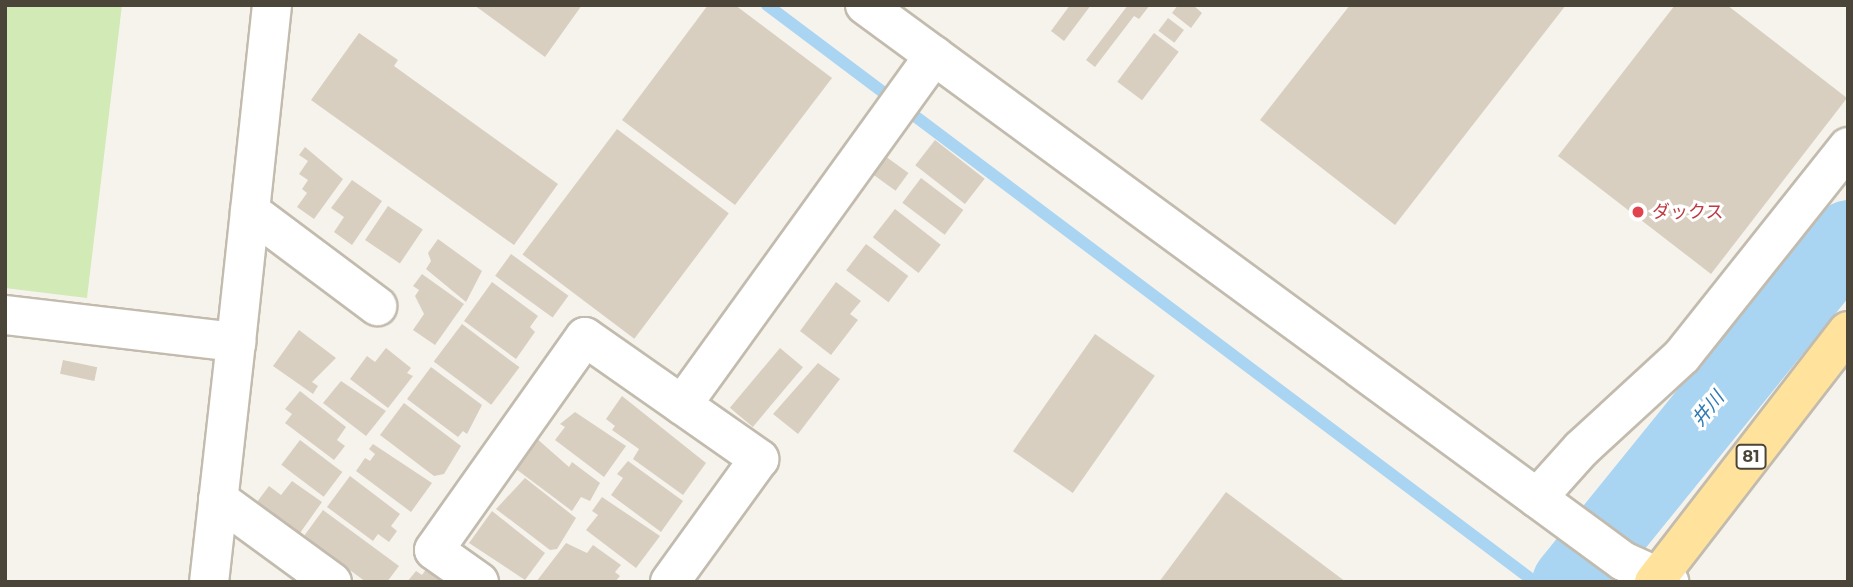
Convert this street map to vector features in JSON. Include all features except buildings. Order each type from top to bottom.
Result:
[{"type":"main road","name":"81","points":[[1661,579],[1848,331]]},
{"type":"street","points":[[209,582],[272,5]]},
{"type":"street","points":[[866,5],[913,84],[1251,284],[1623,561],[1661,579]]},
{"type":"street","points":[[682,405],[913,84]]},
{"type":"street","points":[[1546,504],[1581,449],[1682,356],[1848,147]]},
{"type":"street","points":[[250,211],[377,306]]},
{"type":"street","points":[[5,316],[236,342]]},
{"type":"street","points":[[479,582],[434,550],[585,337],[759,459],[670,582]]},
{"type":"street","points":[[218,499],[332,582]]},
{"type":"green space","points":[[5,5],[122,5],[87,298],[5,288]]},
{"type":"waterway","points":[[767,5],[1535,582]]},
{"type":"waterway","name":"井川","points":[[1569,582],[1848,237]]},
{"type":"place","name":"ダックス","points":[[1638,212]]}]
